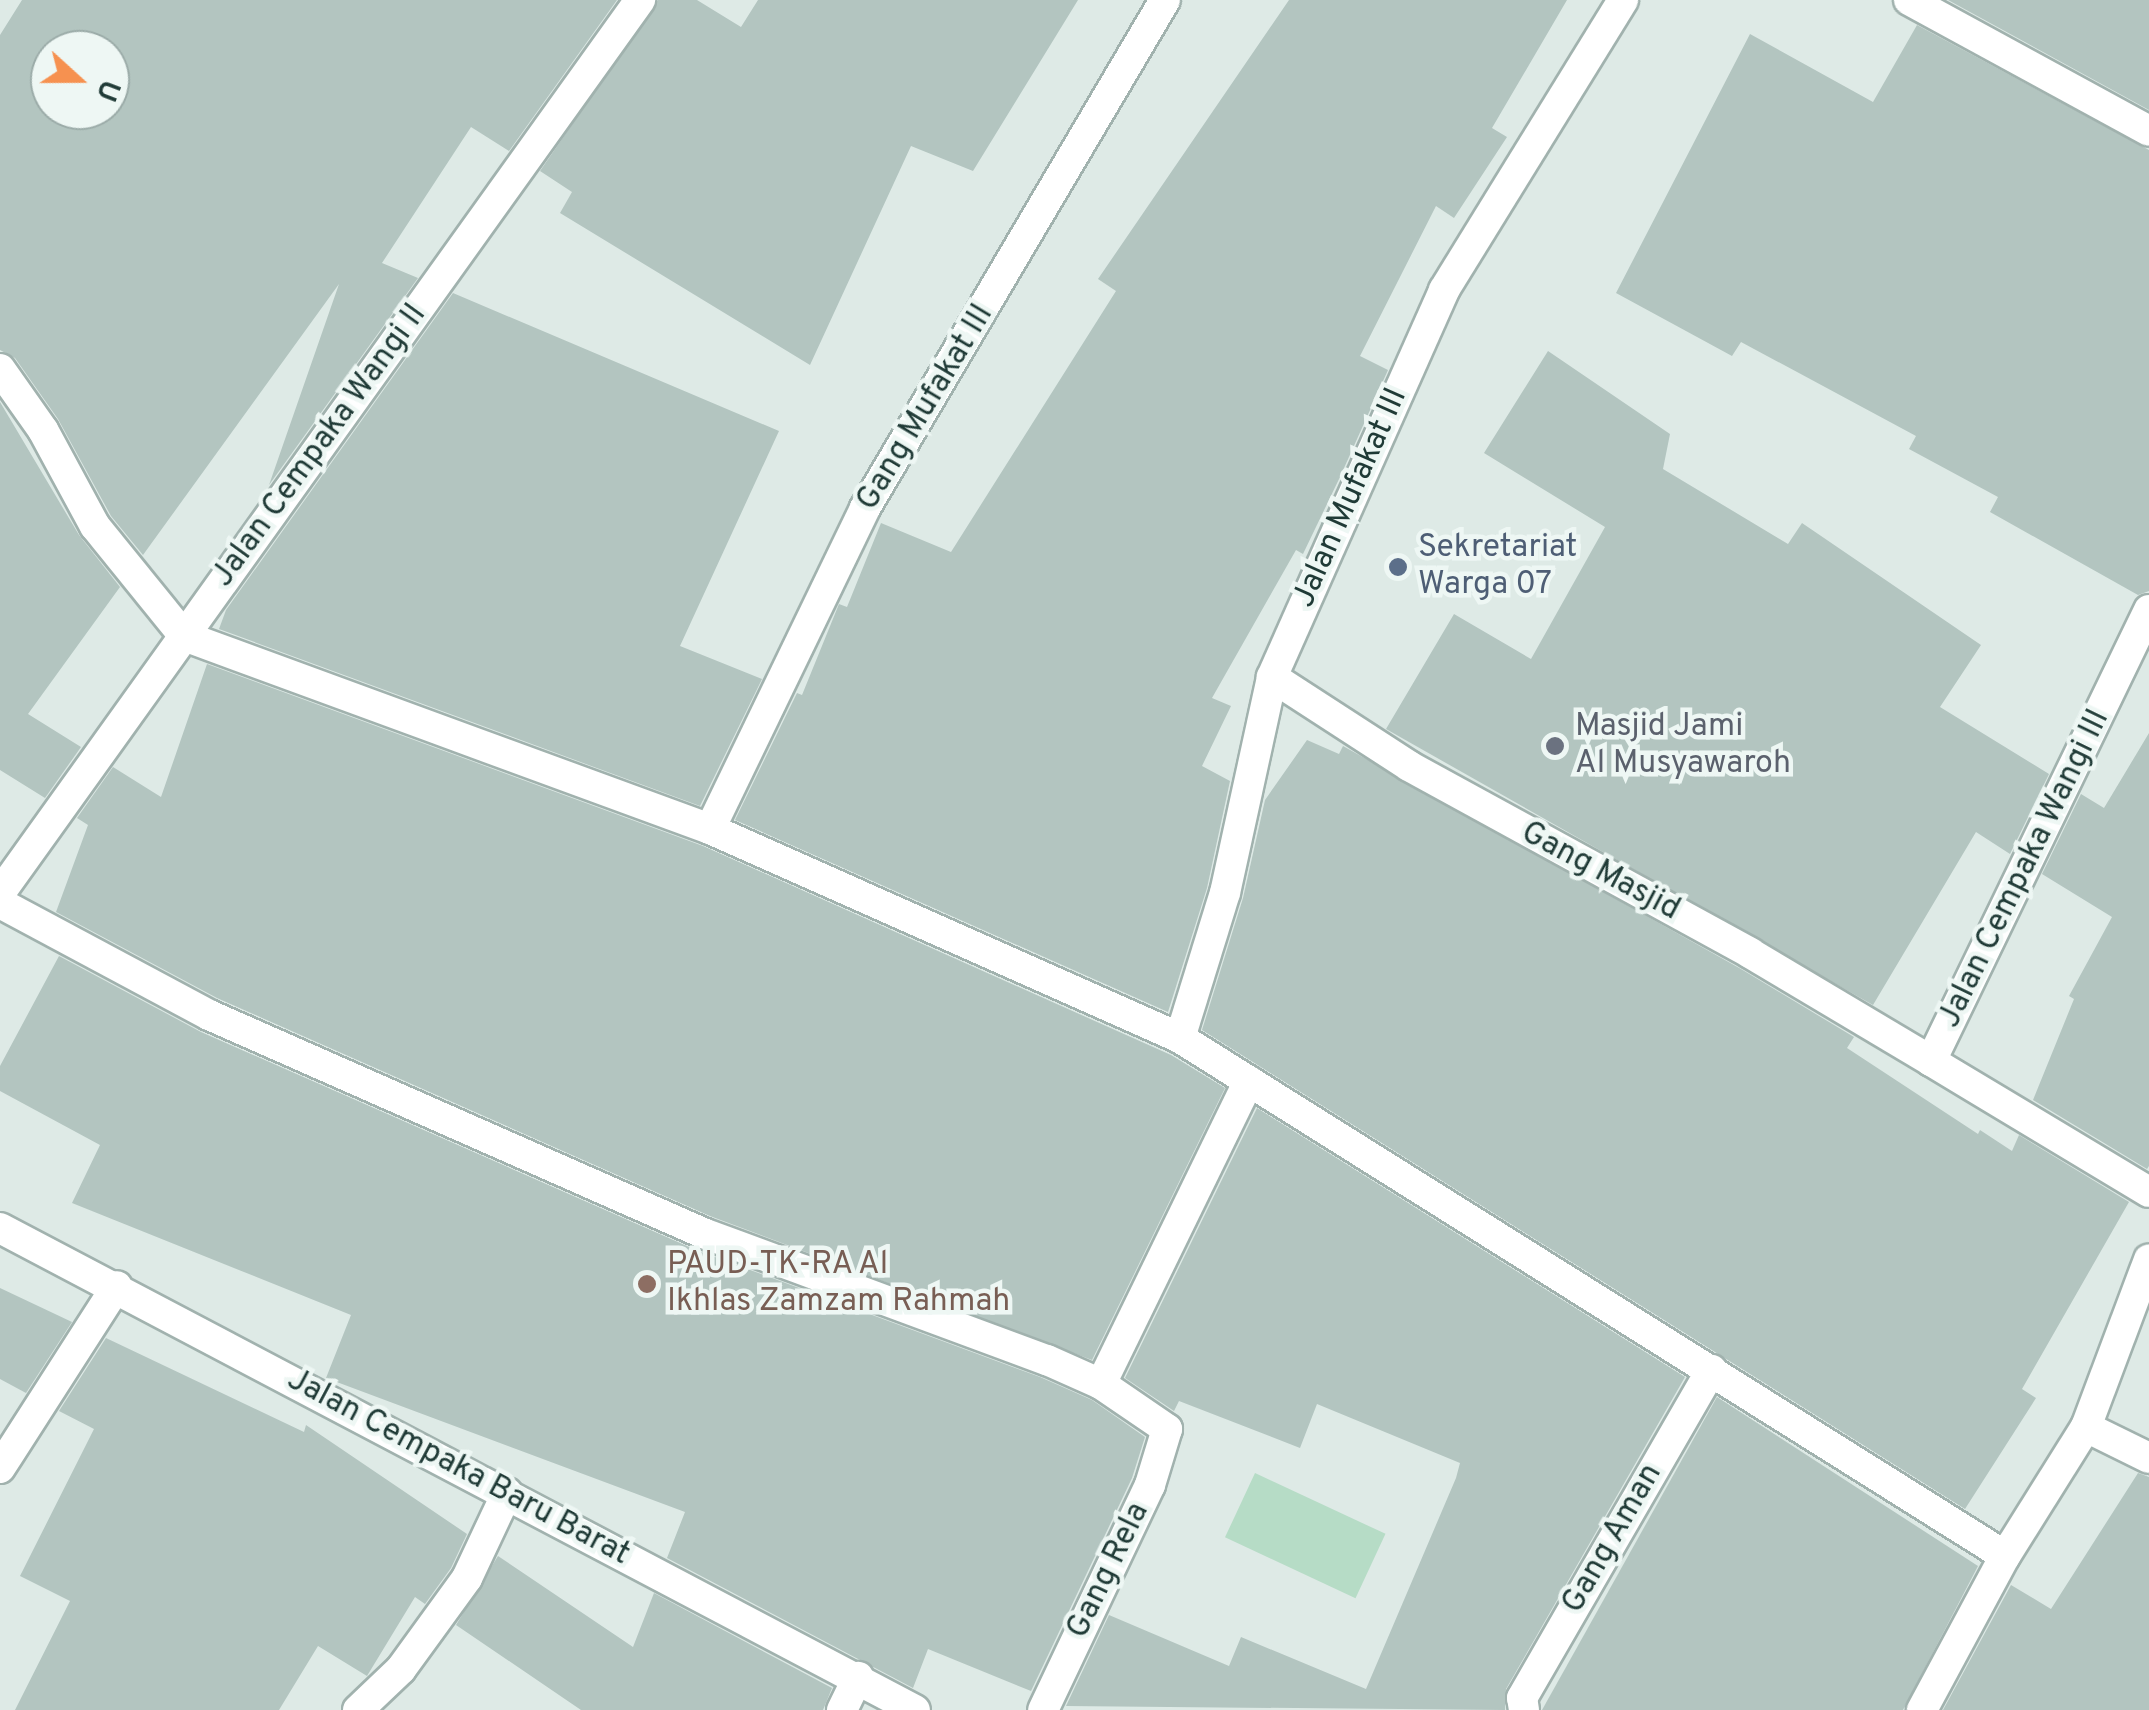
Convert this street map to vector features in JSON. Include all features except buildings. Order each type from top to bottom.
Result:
[{"type":"street","name":"Jalan Cempaka Wangi II","points":[[0,893],[640,0]]},
{"type":"street","name":"Gang Mufakat III","points":[[710,829],[865,508],[1165,0]]},
{"type":"street","name":"Jalan Mufakat III","points":[[1180,1038],[1225,893],[1272,677],[1444,290],[1623,0]]},
{"type":"street","points":[[1910,0],[2149,131]]},
{"type":"street","points":[[0,369],[43,430],[95,526],[184,636],[710,829],[1180,1038],[2005,1556]]},
{"type":"street","name":"Jalan Cempaka Wangi III","points":[[2149,610],[1931,1061],[2149,1192]]},
{"type":"street","name":"Gang Masjid","points":[[1272,677],[1409,766],[1750,953],[1931,1061]]},
{"type":"street","points":[[0,904],[208,1016],[703,1233],[1101,1384],[1249,1080]]},
{"type":"street","name":"Jalan Cempaka Baru Barat","points":[[0,1228],[118,1286],[915,1710]]},
{"type":"street","points":[[1922,1710],[2005,1556],[2086,1428],[2149,1260]]},
{"type":"street","points":[[0,1468],[118,1286]]},
{"type":"street","name":"Gang Aman","points":[[1524,1710],[1522,1698],[1710,1370]]},
{"type":"street","name":"Gang Rela","points":[[1043,1710],[1150,1484],[1167,1429],[1101,1384]]},
{"type":"street","points":[[2086,1428],[2149,1458]]},
{"type":"street","points":[[358,1710],[401,1669],[467,1578],[507,1493]]},
{"type":"street","points":[[842,1710],[858,1677]]},
{"type":"green space","points":[[1255,1473],[1386,1534],[1356,1598],[1225,1537]]},
{"type":"place","name":"Sekretariat Warga 07","points":[[1398,567]]},
{"type":"place","name":"Masjid Jami Al Musyawaroh","points":[[1555,746]]},
{"type":"place","name":"PAUD-TK-RA Al Ikhlas Zamzam Rahmah","points":[[647,1284]]}]
